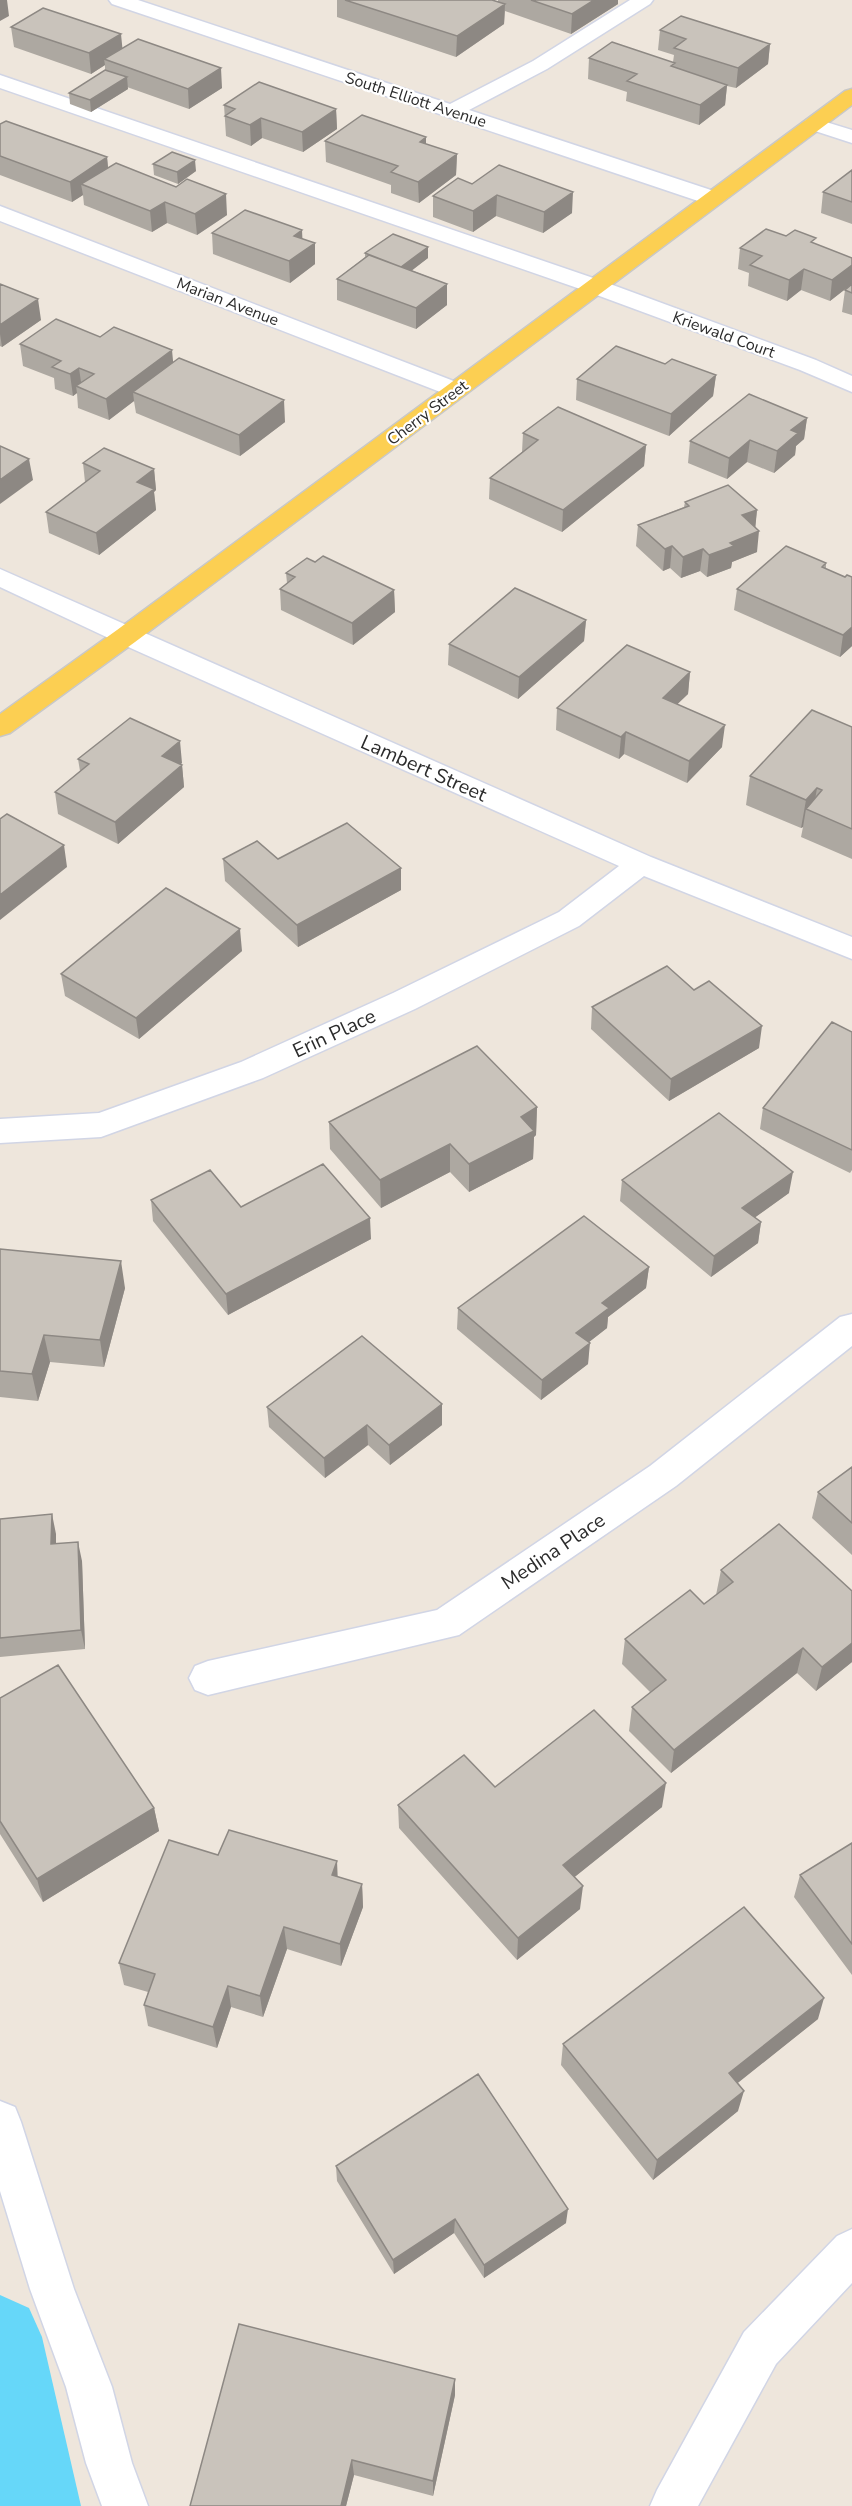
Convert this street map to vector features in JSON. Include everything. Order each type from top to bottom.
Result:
[{"type":"main road","name":"Cherry Street","points":[[0,727],[126,636],[852,95]]},
{"type":"street","name":"South Elliott Avenue","points":[[119,0],[712,198]]},
{"type":"street","points":[[452,111],[540,65],[643,0]]},
{"type":"street","name":"Kriewald Court","points":[[0,81],[594,286],[808,365],[852,385]]},
{"type":"street","points":[[813,124],[852,137]]},
{"type":"street","name":"Marian Avenue","points":[[0,213],[456,390]]},
{"type":"street","name":"Lambert Street","points":[[0,577],[126,636],[641,864],[852,949]]},
{"type":"street","name":"Erin Place","points":[[0,1131],[101,1125],[252,1070],[404,1001],[569,919],[641,864]]},
{"type":"street","name":"Medina Place","points":[[208,1678],[446,1624],[663,1476],[852,1327]]},
{"type":"street","points":[[0,2122],[52,2289],[89,2387],[109,2463],[125,2506]]},
{"type":"street","points":[[673,2506],[760,2348],[852,2251]]},
{"type":"building","points":[[345,0],[492,0],[505,4],[457,36]]},
{"type":"building","points":[[531,0],[594,0],[572,14]]},
{"type":"building","points":[[43,8],[121,34],[89,53],[11,27]]},
{"type":"building","points":[[681,16],[770,44],[738,68],[674,48],[686,39],[660,30]]},
{"type":"building","points":[[138,39],[221,68],[188,89],[104,59]]},
{"type":"building","points":[[612,42],[675,63],[671,66],[727,85],[700,105],[627,81],[637,74],[589,58]]},
{"type":"building","points":[[105,70],[127,77],[90,100],[69,93]]},
{"type":"building","points":[[259,82],[336,109],[302,132],[261,118],[250,125],[225,116],[235,109],[224,105]]},
{"type":"building","points":[[362,115],[426,137],[420,142],[457,154],[418,182],[391,172],[398,166],[325,141]]},
{"type":"building","points":[[6,121],[107,157],[70,182],[0,156],[0,124]]},
{"type":"building","points":[[172,152],[195,160],[177,172],[153,164]]},
{"type":"building","points":[[116,163],[176,187],[187,179],[226,194],[195,214],[165,202],[150,211],[81,184]]},
{"type":"building","points":[[499,165],[573,192],[544,212],[497,195],[473,211],[433,196],[458,178],[472,184]]},
{"type":"building","points":[[852,170],[852,202],[823,192]]},
{"type":"building","points":[[245,210],[302,230],[294,236],[315,243],[289,261],[212,233]]},
{"type":"building","points":[[766,229],[786,236],[795,230],[816,238],[811,242],[852,258],[852,265],[832,280],[804,269],[789,280],[750,265],[762,256],[740,248]]},
{"type":"building","points":[[393,234],[428,247],[401,267],[365,253]]},
{"type":"building","points":[[369,255],[447,284],[416,308],[337,279]]},
{"type":"building","points":[[0,284],[38,299],[0,325]]},
{"type":"building","points":[[852,284],[852,293],[845,290]]},
{"type":"building","points":[[56,319],[100,337],[114,327],[172,350],[106,399],[76,386],[94,374],[79,368],[70,374],[52,367],[61,361],[20,344]]},
{"type":"building","points":[[616,346],[665,364],[672,359],[716,375],[671,414],[577,379]]},
{"type":"building","points":[[179,358],[284,400],[239,435],[133,392]]},
{"type":"building","points":[[749,394],[807,418],[791,430],[798,433],[777,451],[750,440],[729,458],[690,441]]},
{"type":"building","points":[[558,407],[646,445],[563,510],[490,478],[538,440],[523,433]]},
{"type":"building","points":[[0,446],[29,459],[0,480]]},
{"type":"building","points":[[104,448],[154,469],[137,482],[154,489],[96,533],[46,512],[100,471],[83,463]]},
{"type":"building","points":[[728,485],[757,510],[742,515],[759,531],[730,543],[734,546],[709,555],[703,549],[683,557],[672,546],[665,549],[638,525],[689,506],[685,502]]},
{"type":"building","points":[[786,546],[826,563],[822,567],[845,577],[847,575],[852,577],[852,627],[843,635],[737,589]]},
{"type":"building","points":[[323,556],[394,590],[352,623],[280,589],[295,577],[286,573],[307,558],[315,562]]},
{"type":"building","points":[[515,588],[586,620],[519,677],[449,644]]},
{"type":"building","points":[[627,645],[690,672],[663,698],[725,725],[689,761],[626,732],[621,737],[557,708]]},
{"type":"building","points":[[812,710],[852,727],[852,829],[806,809],[822,790],[817,788],[806,800],[750,776]]},
{"type":"building","points":[[130,718],[180,741],[162,756],[182,765],[115,822],[55,792],[89,764],[78,759]]},
{"type":"building","points":[[7,814],[64,845],[0,895],[0,819]]},
{"type":"building","points":[[347,823],[401,868],[297,925],[223,859],[257,841],[278,859]]},
{"type":"building","points":[[166,888],[240,929],[136,1018],[61,974]]},
{"type":"building","points":[[667,966],[694,990],[709,981],[762,1026],[671,1079],[592,1007]]},
{"type":"building","points":[[832,1022],[852,1032],[852,1150],[763,1108]]},
{"type":"building","points":[[477,1046],[537,1107],[521,1117],[534,1131],[469,1164],[450,1144],[380,1180],[329,1122]]},
{"type":"building","points":[[719,1113],[793,1172],[742,1208],[761,1222],[714,1256],[622,1180]]},
{"type":"building","points":[[323,1164],[370,1218],[226,1294],[151,1200],[210,1170],[241,1207]]},
{"type":"building","points":[[584,1216],[649,1267],[602,1303],[609,1308],[576,1333],[590,1343],[542,1380],[458,1308]]},
{"type":"building","points":[[0,1249],[121,1261],[100,1340],[44,1335],[32,1374],[0,1371]]},
{"type":"building","points":[[362,1336],[442,1404],[389,1445],[367,1425],[324,1458],[267,1407]]},
{"type":"building","points":[[852,1467],[852,1523],[818,1492]]},
{"type":"building","points":[[52,1514],[51,1544],[78,1542],[81,1630],[0,1638],[0,1519]]},
{"type":"building","points":[[779,1524],[852,1591],[852,1643],[822,1667],[803,1648],[674,1750],[632,1707],[666,1680],[625,1639],[690,1590],[704,1604],[733,1582],[721,1570]]},
{"type":"building","points":[[58,1665],[154,1808],[37,1879],[0,1821],[0,1698]]},
{"type":"building","points":[[594,1710],[666,1783],[563,1865],[583,1886],[518,1938],[398,1805],[464,1755],[495,1787]]},
{"type":"building","points":[[229,1830],[337,1861],[332,1875],[362,1884],[340,1944],[284,1927],[260,1996],[228,1986],[213,2027],[144,2005],[155,1974],[119,1963],[169,1840],[218,1855]]},
{"type":"building","points":[[852,1843],[852,1944],[800,1875]]},
{"type":"building","points":[[744,1907],[824,1998],[729,2073],[744,2091],[657,2160],[563,2044]]},
{"type":"building","points":[[478,2074],[568,2209],[484,2265],[455,2219],[393,2260],[336,2166]]},
{"type":"building","points":[[239,2324],[455,2379],[433,2481],[352,2460],[341,2506],[190,2506]]},
{"type":"waterway","points":[[0,2337],[38,2506]]}]
